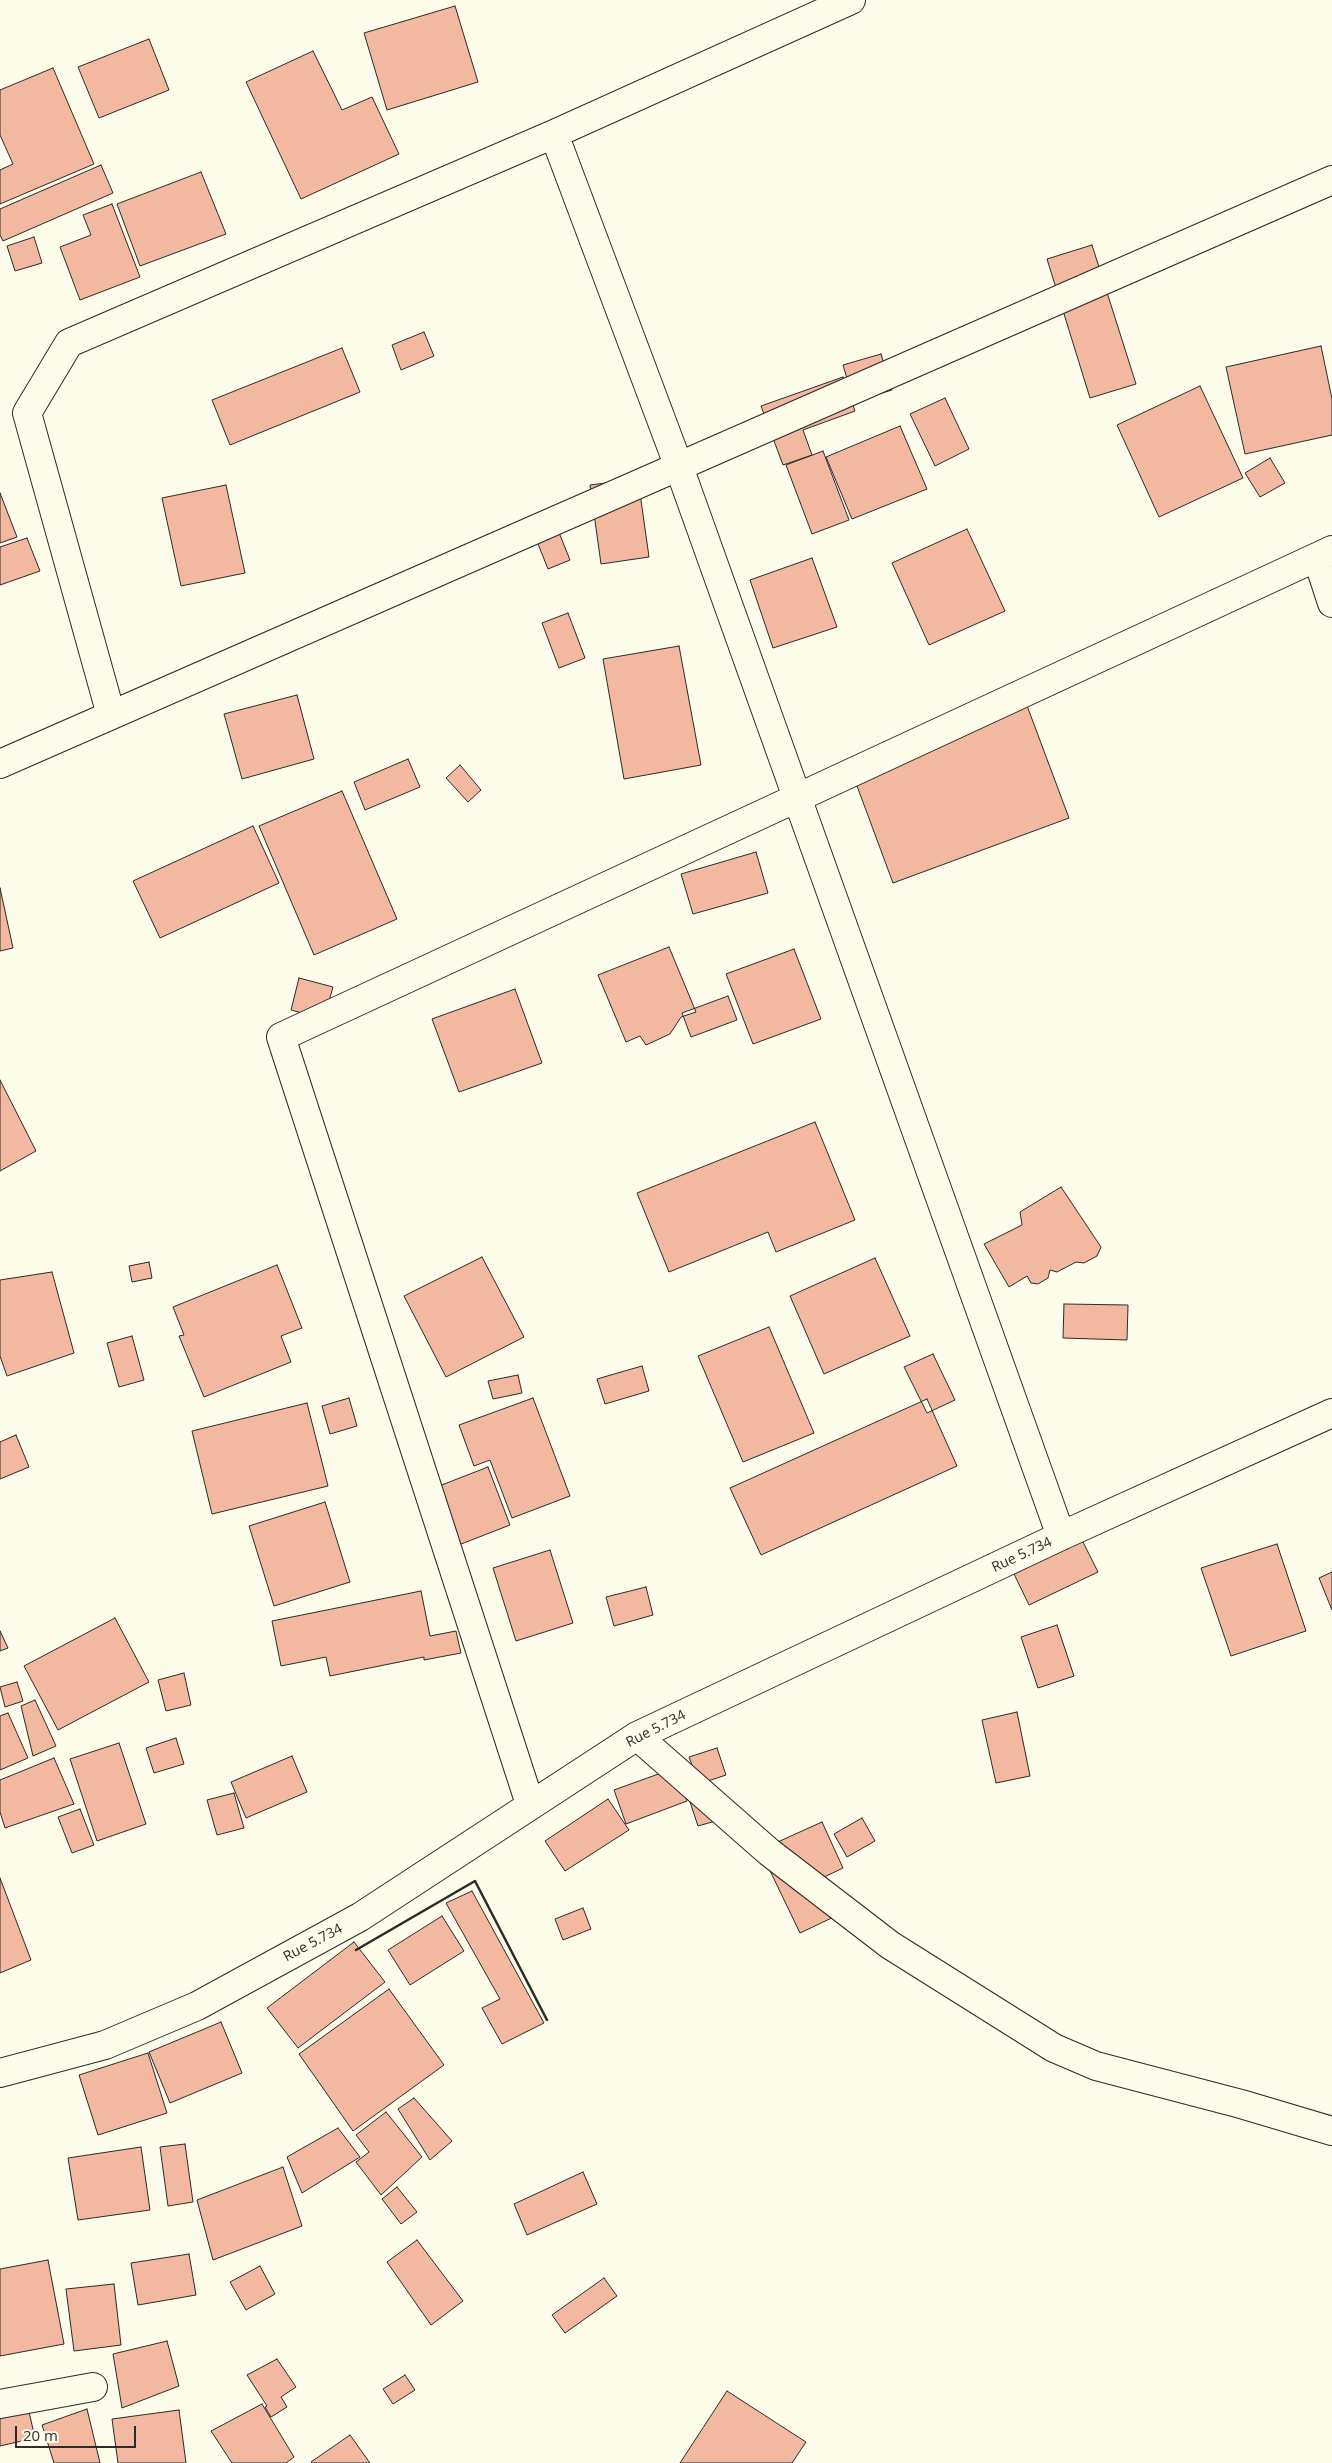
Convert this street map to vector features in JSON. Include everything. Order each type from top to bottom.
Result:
[{"type":"street","points":[[111,715],[27,413],[69,343],[554,134],[851,0]]},
{"type":"street","points":[[554,134],[679,467],[1062,1536]]},
{"type":"street","points":[[0,764],[1332,180]]},
{"type":"street","points":[[530,1804],[281,1037],[1324,553],[1332,603]]},
{"type":"street","name":"Rue 5.734","points":[[0,2073],[105,2045],[197,2006],[360,1917],[530,1804],[637,1736],[1062,1536],[1332,1413]]},
{"type":"street","points":[[637,1736],[769,1852],[890,1946],[1054,2048],[1096,2066],[1241,2104],[1332,2131]]},
{"type":"street","points":[[0,2404],[93,2387]]},
{"type":"building","points":[[455,6],[478,82],[387,110],[364,33]]},
{"type":"building","points":[[149,39],[169,90],[99,118],[78,67]]},
{"type":"building","points":[[313,51],[342,110],[372,97],[399,154],[301,199],[246,82]]},
{"type":"building","points":[[53,68],[94,164],[0,204],[0,170],[13,164],[0,135],[0,90]]},
{"type":"building","points":[[101,165],[113,193],[3,241],[0,235],[0,209]]},
{"type":"building","points":[[201,172],[226,234],[140,266],[117,204]]},
{"type":"building","points":[[112,204],[140,277],[80,300],[60,247],[91,235],[83,215]]},
{"type":"building","points":[[34,237],[42,263],[15,271],[7,246]]},
{"type":"building","points":[[1092,245],[1136,384],[1090,398],[1047,259]]},
{"type":"building","points":[[424,332],[434,356],[401,370],[392,345]]},
{"type":"building","points":[[1321,346],[1332,399],[1332,435],[1245,454],[1226,367]]},
{"type":"building","points":[[342,348],[360,392],[230,445],[212,400]]},
{"type":"building","points":[[881,354],[892,390],[854,402],[843,365]]},
{"type":"building","points":[[843,377],[855,411],[803,430],[812,455],[783,465],[761,406]]},
{"type":"building","points":[[1200,386],[1243,478],[1159,517],[1117,425]]},
{"type":"building","points":[[945,398],[969,449],[935,466],[910,414]]},
{"type":"building","points":[[900,426],[927,489],[852,519],[826,457]]},
{"type":"building","points":[[823,451],[849,520],[812,534],[786,465]]},
{"type":"building","points":[[1270,458],[1285,483],[1260,497],[1245,473]]},
{"type":"building","points":[[638,479],[649,557],[601,564],[590,485]]},
{"type":"building","points":[[226,485],[245,573],[181,586],[162,498]]},
{"type":"building","points":[[0,493],[17,537],[0,543]]},
{"type":"building","points":[[556,525],[570,560],[548,569],[534,534]]},
{"type":"building","points":[[967,529],[1005,611],[929,645],[892,563]]},
{"type":"building","points":[[27,538],[40,571],[0,585],[0,547]]},
{"type":"building","points":[[812,558],[837,627],[773,648],[750,580]]},
{"type":"building","points":[[568,613],[585,658],[559,668],[542,623]]},
{"type":"building","points":[[679,646],[701,765],[624,779],[603,659]]},
{"type":"building","points":[[297,695],[314,759],[242,779],[224,714]]},
{"type":"building","points":[[1023,695],[1069,818],[893,883],[847,759]]},
{"type":"building","points":[[408,759],[420,787],[365,810],[354,782]]},
{"type":"building","points":[[460,765],[481,790],[468,802],[446,778]]},
{"type":"building","points":[[342,791],[397,919],[314,955],[259,826]]},
{"type":"building","points":[[253,826],[279,883],[160,938],[133,881]]},
{"type":"building","points":[[756,852],[768,893],[693,914],[681,874]]},
{"type":"building","points":[[0,888],[13,948],[0,951]]},
{"type":"building","points":[[669,947],[696,1012],[681,1017],[670,1034],[646,1045],[640,1036],[626,1042],[598,975]]},
{"type":"building","points":[[794,949],[821,1019],[753,1044],[726,974]]},
{"type":"building","points":[[299,978],[333,987],[324,1019],[291,1010]]},
{"type":"building","points":[[515,989],[542,1063],[459,1092],[432,1019]]},
{"type":"building","points":[[728,996],[737,1020],[691,1037],[682,1013]]},
{"type":"building","points":[[0,1080],[36,1151],[0,1171]]},
{"type":"building","points":[[815,1122],[855,1220],[776,1252],[768,1232],[669,1272],[637,1193]]},
{"type":"building","points":[[1061,1187],[1101,1247],[1097,1256],[1084,1263],[1076,1262],[1057,1272],[1050,1270],[1048,1278],[1038,1284],[1031,1283],[1027,1276],[1009,1287],[984,1244],[1022,1225],[1020,1212]]},
{"type":"building","points":[[482,1257],[524,1337],[446,1377],[404,1296]]},
{"type":"building","points":[[875,1258],[910,1336],[824,1374],[790,1296]]},
{"type":"building","points":[[149,1262],[152,1278],[132,1282],[129,1266]]},
{"type":"building","points":[[277,1265],[302,1328],[281,1336],[291,1362],[204,1397],[179,1336],[184,1335],[173,1307]]},
{"type":"building","points":[[52,1272],[74,1353],[7,1376],[0,1356],[0,1280]]},
{"type":"building","points":[[1064,1304],[1128,1305],[1127,1340],[1063,1338]]},
{"type":"building","points":[[769,1327],[814,1433],[743,1462],[698,1356]]},
{"type":"building","points":[[132,1336],[144,1380],[119,1387],[107,1343]]},
{"type":"building","points":[[933,1354],[955,1400],[927,1413],[904,1367]]},
{"type":"building","points":[[642,1366],[649,1391],[605,1404],[597,1379]]},
{"type":"building","points":[[518,1375],[522,1393],[493,1399],[488,1381]]},
{"type":"building","points":[[349,1398],[357,1426],[330,1434],[322,1406]]},
{"type":"building","points":[[533,1398],[570,1496],[512,1518],[490,1460],[474,1466],[459,1425]]},
{"type":"building","points":[[927,1399],[957,1466],[761,1555],[730,1488]]},
{"type":"building","points":[[307,1403],[328,1486],[212,1514],[192,1431]]},
{"type":"building","points":[[16,1435],[29,1467],[0,1479],[0,1442]]},
{"type":"building","points":[[488,1467],[510,1525],[456,1546],[434,1488]]},
{"type":"building","points":[[325,1502],[350,1582],[274,1606],[249,1526]]},
{"type":"building","points":[[1082,1540],[1098,1572],[1029,1605],[1014,1574]]},
{"type":"building","points":[[1277,1544],[1306,1631],[1231,1656],[1201,1568]]},
{"type":"building","points":[[550,1550],[573,1623],[516,1641],[493,1568]]},
{"type":"building","points":[[1332,1572],[1332,1610],[1319,1578]]},
{"type":"building","points":[[646,1587],[653,1615],[614,1626],[606,1597]]},
{"type":"building","points":[[421,1591],[430,1636],[456,1631],[461,1653],[424,1660],[424,1657],[330,1676],[326,1657],[281,1666],[272,1621]]},
{"type":"building","points":[[115,1618],[149,1682],[58,1730],[24,1666]]},
{"type":"building","points":[[1057,1625],[1074,1676],[1038,1688],[1021,1637]]},
{"type":"building","points":[[0,1631],[8,1648],[0,1651]]},
{"type":"building","points":[[184,1673],[191,1705],[166,1711],[158,1680]]},
{"type":"building","points":[[17,1682],[23,1701],[5,1707],[0,1687]]},
{"type":"building","points":[[35,1700],[56,1746],[33,1756],[21,1706]]},
{"type":"building","points":[[1017,1712],[1030,1776],[996,1783],[982,1720]]},
{"type":"building","points":[[8,1713],[28,1758],[0,1770],[0,1716]]},
{"type":"building","points":[[176,1738],[184,1764],[154,1773],[146,1748]]},
{"type":"building","points":[[119,1743],[146,1824],[97,1841],[70,1759]]},
{"type":"building","points":[[717,1748],[726,1775],[699,1784],[689,1757]]},
{"type":"building","points":[[292,1756],[307,1792],[246,1818],[231,1782]]},
{"type":"building","points":[[54,1758],[74,1804],[5,1828],[0,1812],[0,1780]]},
{"type":"building","points":[[675,1768],[687,1801],[626,1824],[614,1790]]},
{"type":"building","points":[[717,1788],[726,1818],[698,1826],[688,1796]]},
{"type":"building","points":[[234,1793],[244,1828],[217,1835],[207,1800]]},
{"type":"building","points":[[608,1799],[629,1830],[565,1871],[545,1841]]},
{"type":"building","points":[[80,1809],[94,1845],[72,1853],[58,1817]]},
{"type":"building","points":[[862,1818],[875,1841],[847,1857],[834,1834]]},
{"type":"building","points":[[822,1822],[843,1868],[820,1879],[838,1915],[800,1933],[760,1850]]},
{"type":"building","points":[[0,1878],[31,1960],[0,1973]]},
{"type":"building","points":[[472,1891],[544,2023],[502,2044],[482,2008],[500,1999],[446,1903]]},
{"type":"building","points":[[583,1908],[591,1929],[563,1940],[555,1919]]},
{"type":"building","points":[[442,1916],[464,1951],[410,1985],[388,1950]]},
{"type":"building","points":[[354,1942],[385,1982],[298,2048],[267,2008]]},
{"type":"building","points":[[389,1989],[444,2065],[353,2131],[299,2054]]},
{"type":"building","points":[[221,2022],[242,2073],[170,2103],[149,2052]]},
{"type":"building","points":[[148,2053],[167,2113],[98,2135],[79,2075]]},
{"type":"building","points":[[414,2098],[452,2141],[430,2160],[398,2109]]},
{"type":"building","points":[[386,2112],[422,2157],[381,2195],[356,2162],[369,2152],[356,2135]]},
{"type":"building","points":[[338,2128],[360,2157],[302,2193],[287,2157]]},
{"type":"building","points":[[185,2144],[193,2202],[168,2206],[160,2147]]},
{"type":"building","points":[[141,2147],[150,2210],[78,2220],[68,2158]]},
{"type":"building","points":[[283,2167],[302,2226],[213,2260],[197,2200]]},
{"type":"building","points":[[583,2172],[597,2204],[527,2235],[514,2204]]},
{"type":"building","points":[[397,2187],[417,2212],[401,2224],[382,2199]]},
{"type":"building","points":[[417,2240],[463,2301],[431,2325],[387,2262]]},
{"type":"building","points":[[189,2254],[196,2295],[138,2305],[131,2263]]},
{"type":"building","points":[[48,2260],[64,2344],[0,2356],[0,2269]]},
{"type":"building","points":[[260,2266],[275,2294],[246,2310],[230,2282]]},
{"type":"building","points":[[604,2278],[617,2296],[565,2333],[552,2315]]},
{"type":"building","points":[[114,2284],[121,2345],[74,2351],[66,2289]]},
{"type":"building","points":[[167,2341],[179,2386],[122,2408],[113,2354]]},
{"type":"building","points":[[277,2359],[296,2387],[281,2397],[287,2407],[271,2417],[265,2407],[267,2406],[247,2375]]},
{"type":"building","points":[[405,2375],[415,2390],[393,2404],[383,2389]]},
{"type":"building","points":[[727,2391],[806,2442],[792,2463],[680,2463]]},
{"type":"building","points":[[25,2394],[35,2438],[0,2446],[0,2400]]},
{"type":"building","points":[[262,2404],[294,2457],[286,2463],[232,2463],[211,2431]]},
{"type":"building","points":[[87,2409],[100,2463],[54,2463],[42,2425]]},
{"type":"building","points":[[179,2410],[186,2463],[118,2463],[112,2419]]},
{"type":"building","points":[[350,2435],[370,2463],[311,2462]]},
{"type":"wall","points":[[356,1950],[475,1881],[547,2020]]}]
